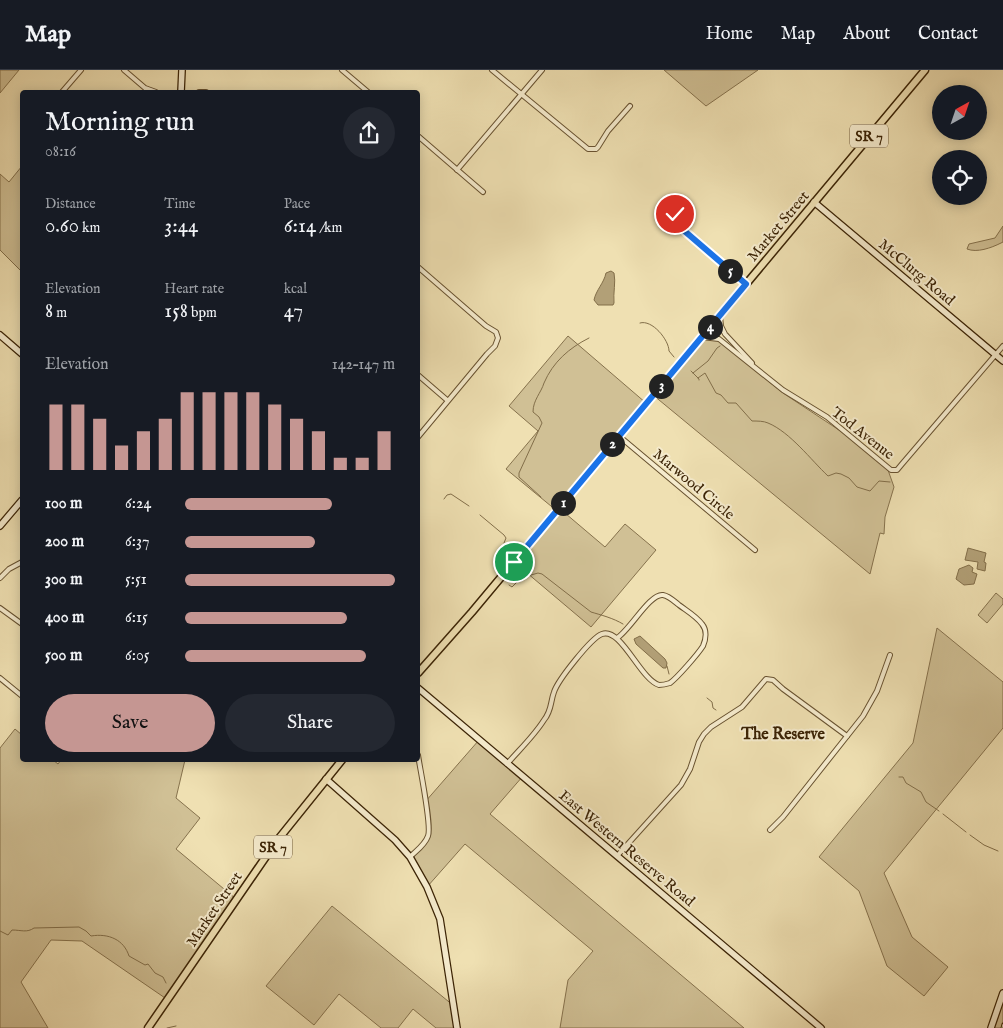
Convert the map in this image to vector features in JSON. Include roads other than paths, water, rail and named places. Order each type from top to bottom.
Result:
[{"type":"main road","points":[[181,90],[182,70]]},
{"type":"main road","name":"Market Street","points":[[420,671],[472,612],[925,70]]},
{"type":"main road","name":"McClurg Road","points":[[814,202],[1003,361]]},
{"type":"main road","points":[[0,335],[20,352]]},
{"type":"main road","points":[[0,526],[20,502]]},
{"type":"main road","name":"East Western Reserve Road","points":[[420,690],[821,1028]]},
{"type":"main road","name":"Market Street","points":[[148,1028],[276,842],[340,762]]},
{"type":"main road","points":[[326,779],[385,830],[410,857],[427,887],[440,919],[457,1028]]},
{"type":"main road","points":[[991,1028],[1003,993]]},
{"type":"street","points":[[64,90],[82,70]]},
{"type":"street","points":[[124,70],[145,88],[150,90]]},
{"type":"street","points":[[342,70],[366,90]]},
{"type":"street","points":[[492,70],[588,150],[596,149],[608,131],[630,106]]},
{"type":"street","points":[[457,170],[542,70]]},
{"type":"street","points":[[420,138],[483,192]]},
{"type":"street","points":[[674,206],[677,222],[681,228],[746,284]]},
{"type":"street","points":[[420,269],[498,336],[495,346],[447,400],[420,434]]},
{"type":"street","name":"Tod Avenue","points":[[720,315],[721,326],[725,334],[756,368]]},
{"type":"street","name":"Tod Avenue","points":[[702,337],[719,339],[783,390],[827,417],[891,470],[897,470],[1003,346]]},
{"type":"street","points":[[420,376],[447,400]]},
{"type":"street","name":"Marwood Circle","points":[[619,436],[755,550]]},
{"type":"street","points":[[0,578],[9,568],[20,563]]},
{"type":"street","points":[[507,764],[550,711],[553,694],[558,683],[592,642],[602,634],[611,634],[618,638],[625,650],[652,681],[660,685],[668,684],[676,677],[703,646],[706,637],[705,627],[698,620],[671,599],[664,595],[657,595],[651,599],[628,629],[618,638]]},
{"type":"street","points":[[0,608],[20,623]]},
{"type":"street","points":[[770,830],[783,817],[862,716],[873,699],[890,655]]},
{"type":"street","points":[[0,678],[20,694]]},
{"type":"street","points":[[617,856],[681,785],[690,769],[704,734],[711,727],[742,707],[766,679],[773,680],[846,736]]},
{"type":"street","points":[[410,857],[420,848],[428,836],[428,817],[419,762]]},
{"type":"waterway","points":[[0,250],[20,270]]},
{"type":"waterway","points":[[640,323],[650,324],[659,331],[674,357]]},
{"type":"waterway","points":[[541,497],[519,477],[519,473],[542,423],[533,412],[534,404],[548,375],[557,362],[568,351],[589,338]]},
{"type":"waterway","points":[[693,373],[708,361],[720,346]]},
{"type":"waterway","points":[[691,371],[699,380]]},
{"type":"waterway","points":[[698,378],[705,373],[716,393],[721,395],[728,403],[736,403],[752,421],[766,422],[776,427],[800,447],[828,476],[836,473],[841,474],[849,478],[857,487],[870,491],[879,481],[890,482]]},
{"type":"waterway","points":[[444,499],[447,495],[451,494],[469,506]]},
{"type":"waterway","points":[[480,515],[504,535],[506,538],[504,543]]},
{"type":"waterway","points":[[509,585],[512,587],[524,575],[542,574],[591,612],[623,624]]},
{"type":"waterway","points":[[667,666],[669,674]]},
{"type":"waterway","points":[[707,698],[712,702],[713,708],[716,710]]},
{"type":"waterway","points":[[899,777],[903,777],[906,783],[921,792],[926,802],[939,811]]},
{"type":"waterway","points":[[943,814],[966,832]]},
{"type":"waterway","points":[[970,835],[984,845],[998,851]]},
{"type":"waterway","points":[[0,931],[8,935],[12,930],[26,931],[34,928],[79,927],[91,936],[110,937],[120,942],[127,950],[129,956],[145,965],[148,964],[155,973],[163,977],[166,983]]},
{"type":"waterway","points":[[167,1028],[176,1026]]},
{"type":"railway","points":[[1002,1028],[1003,1024]]},
{"type":"district","name":"The Reserve","points":[[783,733]]}]
